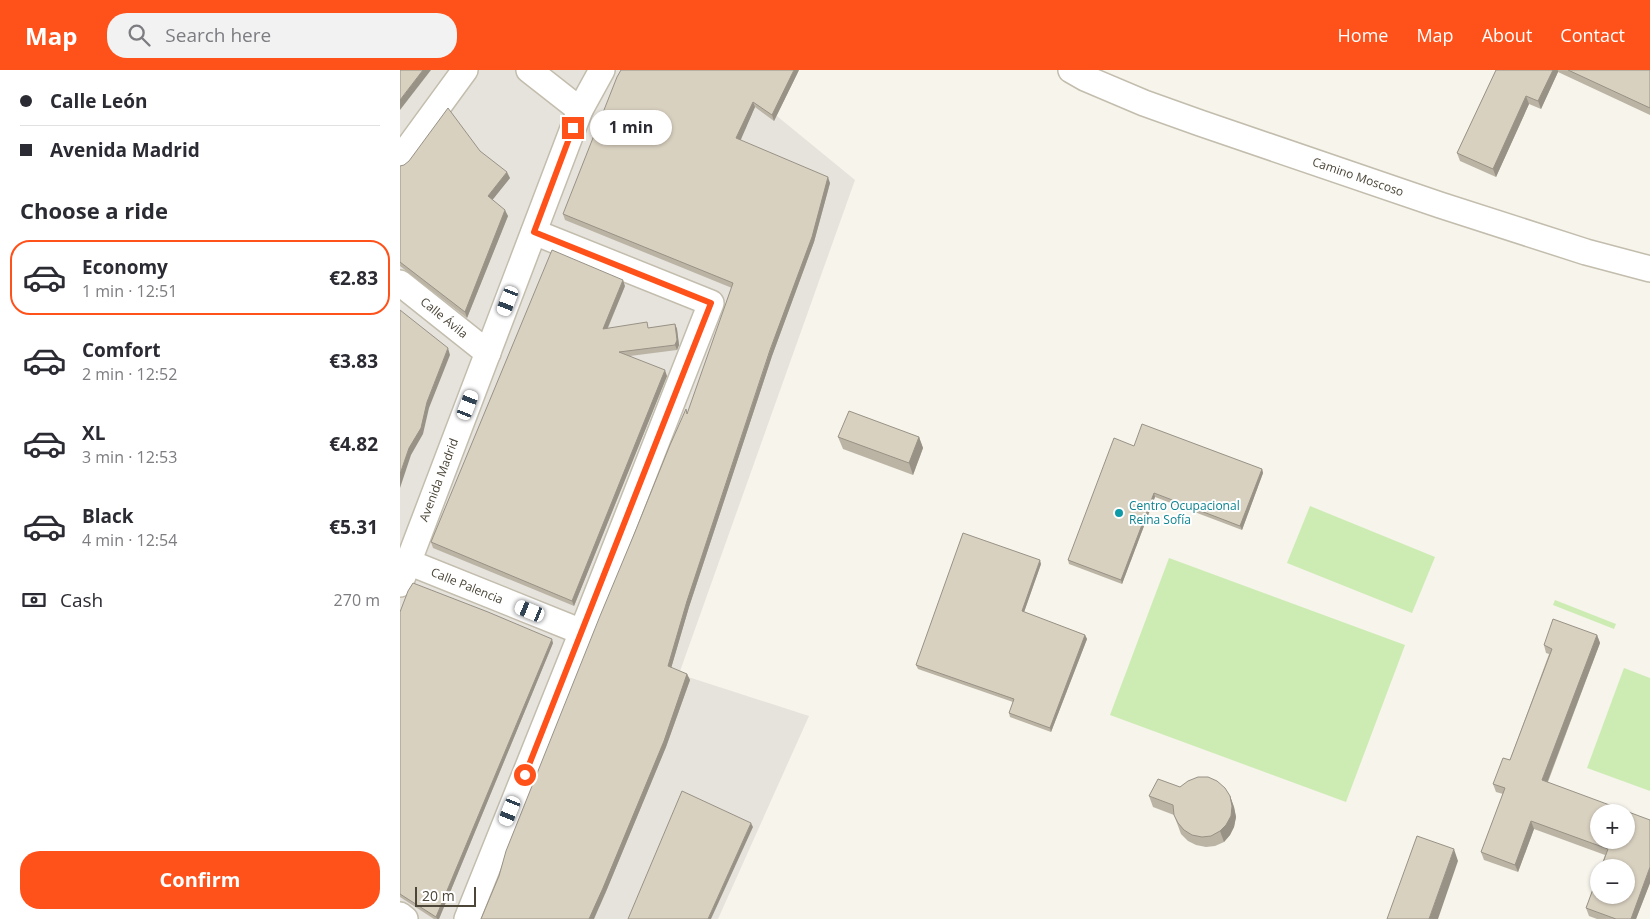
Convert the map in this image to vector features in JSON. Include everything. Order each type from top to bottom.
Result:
[{"type":"street","points":[[400,159],[465,70]]},
{"type":"street","points":[[529,70],[580,110]]},
{"type":"street","name":"Avenida Madrid","points":[[404,573],[580,110],[602,70]]},
{"type":"street","name":"Camino Moscoso","points":[[1071,70],[1085,78],[1144,103],[1200,123],[1440,205],[1586,252],[1650,269]]},
{"type":"street","points":[[468,919],[711,303],[534,232]]},
{"type":"street","name":"Calle Ávila","points":[[400,283],[488,353]]},
{"type":"street","name":"Calle Palencia","points":[[404,573],[582,632]]},
{"type":"street","points":[[400,915],[405,919]]},
{"type":"shaded area","points":[[400,70],[793,70],[772,112],[855,180],[679,674],[809,716],[718,919],[400,919]]},
{"type":"green space","points":[[1310,506],[1435,557],[1412,613],[1287,563]]},
{"type":"green space","points":[[1169,558],[1405,645],[1346,802],[1110,715]]},
{"type":"green space","points":[[1555,600],[1616,624],[1614,629],[1553,605]]},
{"type":"green space","points":[[1624,668],[1650,678],[1650,791],[1587,768]]},
{"type":"building","points":[[400,70],[423,70],[400,100]]},
{"type":"building","points":[[621,70],[794,70],[772,115],[753,102],[736,138],[828,177],[812,237],[770,350],[687,601],[668,666],[687,674],[664,741],[589,919],[481,919],[499,876],[506,851],[600,616],[686,409],[687,414],[733,283],[563,214]]},
{"type":"building","points":[[1496,70],[1553,70],[1538,101],[1526,96],[1493,169],[1457,153]]},
{"type":"building","points":[[1568,70],[1650,70],[1650,108]]},
{"type":"building","points":[[448,108],[480,151],[507,172],[488,196],[505,210],[465,312],[400,262],[400,166],[409,161]]},
{"type":"building","points":[[552,250],[623,280],[603,329],[647,322],[648,328],[675,324],[677,340],[675,345],[619,352],[665,370],[572,601],[431,542]]},
{"type":"building","points":[[400,310],[448,348],[427,402],[421,428],[409,448],[400,474]]},
{"type":"building","points":[[849,411],[919,437],[909,463],[838,437]]},
{"type":"building","name":"Centro Ocupacional Reina Sofía","points":[[1142,424],[1262,469],[1240,526],[1154,493],[1121,580],[1068,560],[1114,438],[1134,446]]},
{"type":"building","points":[[963,533],[1040,560],[1022,611],[1085,635],[1050,728],[1009,713],[1014,699],[916,665]]},
{"type":"building","points":[[413,583],[552,639],[436,917],[400,894],[400,612]]},
{"type":"building","points":[[1553,619],[1597,635],[1542,780],[1607,804],[1590,804],[1590,842],[1531,821],[1515,865],[1481,852],[1505,788],[1493,784],[1503,758],[1510,760],[1552,649],[1544,645]]},
{"type":"building","points":[[1198,777],[1208,777],[1217,781],[1230,796],[1231,816],[1220,831],[1211,836],[1192,835],[1184,830],[1174,815],[1173,805],[1149,796],[1158,779],[1180,787]]},
{"type":"building","points":[[682,791],[751,823],[708,919],[628,919]]},
{"type":"building","points":[[1635,814],[1650,820],[1650,867],[1631,919],[1616,919],[1586,908],[1590,897],[1590,904],[1635,904],[1635,859],[1604,859],[1608,849],[1635,849]]},
{"type":"building","points":[[1417,836],[1454,849],[1429,919],[1387,919]]},
{"type":"place","name":"Centro Ocupacional Reina Sofía","points":[[1119,513]]},
{"type":"route","points":[[525,775],[711,303],[534,232],[573,128]]}]
